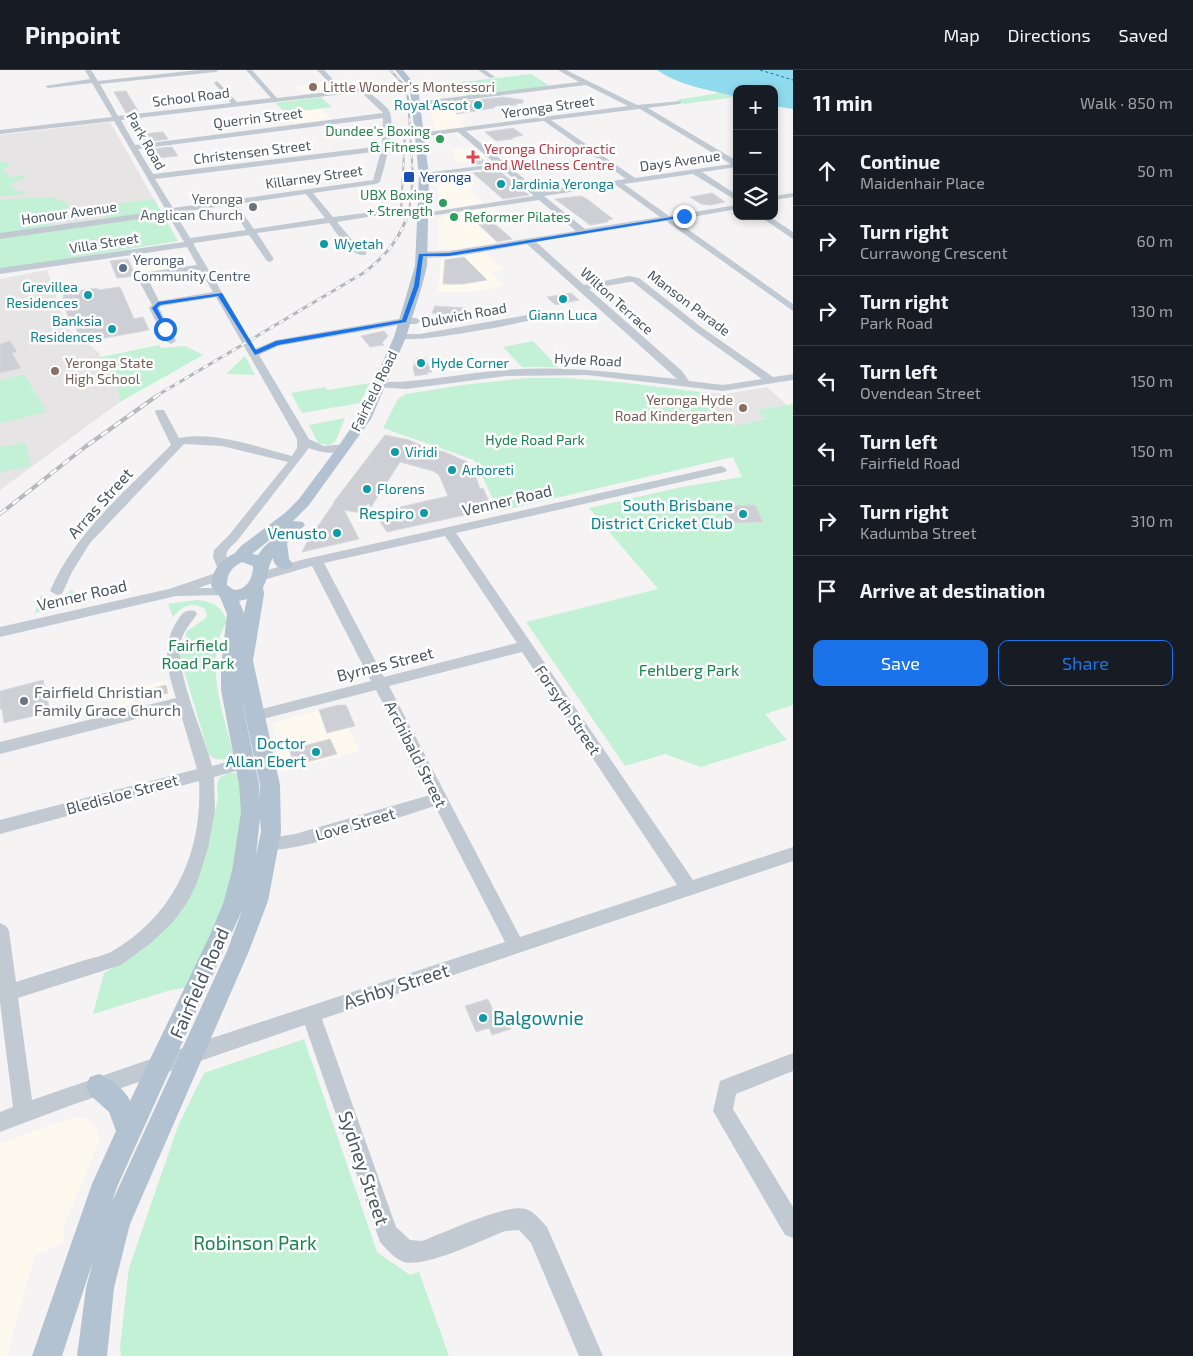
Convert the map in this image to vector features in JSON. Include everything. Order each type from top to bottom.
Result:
[{"type":"main road","name":"Fairfield Road","points":[[92,1356],[100,1288],[117,1223],[238,952],[257,901],[269,844],[271,815],[270,785],[244,661],[259,573],[269,551],[300,522],[376,420],[386,386],[406,337],[416,286],[426,255],[432,214],[432,174],[414,88],[400,70]]},
{"type":"main road","name":"Fairfield Road","points":[[405,70],[419,85],[423,104],[428,286],[410,321]]},
{"type":"main road","name":"Fairfield Road","points":[[47,1356],[104,1184],[161,1065],[234,904],[243,871],[251,812],[245,763],[230,690],[230,666],[236,614],[228,574],[246,549],[304,502],[345,447],[386,386]]},
{"type":"main road","points":[[279,542],[281,561],[285,564]]},
{"type":"main road","points":[[253,559],[259,573],[241,595],[228,574],[253,559]]},
{"type":"main road","points":[[99,1086],[119,1104],[129,1131]]},
{"type":"street","name":"Park Road","points":[[88,70],[190,242],[304,441]]},
{"type":"street","points":[[48,86],[216,70]]},
{"type":"street","points":[[249,70],[276,100]]},
{"type":"street","points":[[320,70],[340,88],[340,91]]},
{"type":"street","points":[[481,70],[492,77]]},
{"type":"street","points":[[561,70],[639,108],[733,162]]},
{"type":"street","points":[[217,83],[235,104]]},
{"type":"street","points":[[423,104],[585,83]]},
{"type":"street","name":"School Road","points":[[0,132],[385,87]]},
{"type":"street","points":[[363,90],[386,111],[386,148]]},
{"type":"street","name":"Yeronga Street","points":[[424,135],[679,102]]},
{"type":"street","name":"Querrin Street","points":[[133,147],[387,115]]},
{"type":"street","points":[[546,120],[633,180]]},
{"type":"street","points":[[461,131],[584,233]]},
{"type":"street","name":"Christensen Street","points":[[151,178],[386,148]]},
{"type":"street","name":"Killarney Street","points":[[170,211],[372,183],[378,180],[386,148]]},
{"type":"street","name":"Days Avenue","points":[[432,214],[733,165]]},
{"type":"street","points":[[432,174],[502,166]]},
{"type":"street","points":[[694,171],[733,197]]},
{"type":"street","points":[[618,182],[793,308]]},
{"type":"street","points":[[308,192],[356,250],[363,253]]},
{"type":"street","points":[[231,202],[270,259]]},
{"type":"street","points":[[426,255],[449,254],[530,242],[733,208]]},
{"type":"street","name":"Honour Avenue","points":[[0,236],[170,211]]},
{"type":"street","name":"Villa Street","points":[[0,273],[386,212]]},
{"type":"street","points":[[769,220],[793,236]]},
{"type":"street","name":"Wilton Terrace","points":[[530,242],[678,373],[685,383]]},
{"type":"street","points":[[158,304],[154,302],[143,277],[204,267]]},
{"type":"street","name":"Manson Parade","points":[[581,288],[629,279],[636,280],[698,329],[772,380]]},
{"type":"street","points":[[171,341],[154,308],[158,304],[220,294]]},
{"type":"street","name":"Dulwich Road","points":[[406,337],[533,317]]},
{"type":"street","points":[[255,354],[261,349],[276,343],[410,321]]},
{"type":"street","name":"Hyde Road","points":[[386,386],[482,375],[549,372],[587,372],[723,388],[793,377]]},
{"type":"street","points":[[160,412],[176,444],[194,439],[210,440],[295,460],[302,451],[304,441],[323,450],[345,447]]},
{"type":"street","name":"Arras Street","points":[[57,591],[65,572],[85,541],[176,444]]},
{"type":"street","name":"Fairfield Road","points":[[228,574],[219,553],[224,544],[233,538],[295,460]]},
{"type":"street","name":"Venner Road","points":[[259,573],[721,470]]},
{"type":"street","name":"Forsyth Street","points":[[448,531],[689,888]]},
{"type":"street","name":"Archibald Street","points":[[316,561],[516,946]]},
{"type":"street","name":"Venner Road","points":[[259,573],[285,564],[301,564]]},
{"type":"street","name":"Venner Road","points":[[0,632],[172,593],[228,574]]},
{"type":"street","points":[[9,993],[115,959],[155,928],[174,909],[188,882],[206,822],[208,790],[206,772],[174,665],[173,649],[178,630],[190,614]]},
{"type":"street","name":"Byrnes Street","points":[[255,716],[525,646]]},
{"type":"street","points":[[0,748],[184,701]]},
{"type":"street","name":"Bledisloe Street","points":[[0,827],[245,763]]},
{"type":"street","name":"Love Street","points":[[269,844],[295,841],[439,799]]},
{"type":"street","name":"Ashby Street","points":[[0,1122],[192,1053],[793,854]]},
{"type":"street","points":[[0,931],[24,1112]]},
{"type":"street","name":"Sydney Street","points":[[311,1014],[388,1234],[405,1251],[422,1252],[505,1220],[524,1219],[539,1235],[591,1356]]},
{"type":"street","points":[[793,1062],[727,1088],[723,1111],[793,1227]]},
{"type":"shaded area","points":[[325,82],[333,89],[304,94],[296,86]]},
{"type":"shaded area","points":[[462,100],[478,112],[461,114],[467,119],[458,121],[467,128],[434,130],[431,105]]},
{"type":"shaded area","points":[[321,109],[332,119],[295,124],[285,113]]},
{"type":"shaded area","points":[[110,122],[160,210],[0,233],[0,135]]},
{"type":"shaded area","points":[[473,147],[487,158],[457,163],[451,150]]},
{"type":"shaded area","points":[[455,175],[476,187],[469,189],[484,203],[438,208],[438,185],[442,185],[443,181],[440,178]]},
{"type":"shaded area","points":[[492,207],[509,223],[497,225],[514,241],[457,249],[439,249],[439,221],[442,216]]},
{"type":"shaded area","points":[[485,252],[503,269],[491,272],[506,286],[470,292],[437,292],[440,261]]},
{"type":"shaded area","points":[[169,262],[172,268],[136,275],[132,266]]},
{"type":"shaded area","name":"Yeronga State High School","points":[[47,270],[67,328],[98,352],[116,381],[120,402],[0,490],[0,279]]},
{"type":"shaded area","name":"Yeronga Hyde Road Kindergarten","points":[[767,387],[787,405],[758,410],[767,419],[733,426],[700,392],[726,394]]},
{"type":"shaded area","points":[[167,680],[171,695],[119,707],[114,693]]},
{"type":"shaded area","points":[[345,703],[355,726],[349,728],[360,751],[284,771],[272,723]]},
{"type":"shaded area","points":[[75,1117],[85,1118],[96,1128],[100,1140],[64,1226],[63,1243],[35,1255],[7,1356],[0,1356],[0,1143]]},
{"type":"green space","points":[[531,74],[550,86],[467,97],[453,83]]},
{"type":"green space","points":[[720,93],[733,96],[684,104],[676,100]]},
{"type":"green space","points":[[321,97],[332,107],[285,113],[276,103]]},
{"type":"green space","points":[[0,162],[12,165],[1,170],[8,172],[8,177],[25,176],[23,179],[10,185],[16,191],[26,191],[25,194],[0,196]]},
{"type":"green space","points":[[51,197],[68,204],[68,213],[62,219],[47,226],[105,218],[100,206],[154,199],[178,241],[0,270],[0,200]]},
{"type":"green space","points":[[533,341],[558,367],[522,367],[503,347]]},
{"type":"green space","points":[[159,345],[161,348],[185,346],[203,355],[120,402],[116,381],[101,357]]},
{"type":"green space","points":[[245,356],[255,375],[226,374]]},
{"type":"green space","points":[[24,374],[47,412],[0,423],[0,380]]},
{"type":"green space","name":"Fehlberg Park","points":[[527,378],[566,378],[619,382],[700,392],[733,426],[767,419],[757,410],[793,404],[793,705],[765,714],[787,740],[701,767],[665,754],[625,766],[526,622],[658,589],[589,508],[682,487],[742,477],[733,457],[499,511],[474,460],[383,428],[398,399],[406,394],[462,385]]},
{"type":"green space","points":[[370,383],[360,403],[302,413],[291,393],[326,387],[327,390]]},
{"type":"green space","points":[[345,418],[335,442],[329,445],[318,443],[309,425]]},
{"type":"green space","points":[[26,443],[31,466],[0,472],[0,447]]},
{"type":"green space","points":[[72,590],[79,598],[86,600],[35,613],[41,595],[54,602]]},
{"type":"green space","name":"Fairfield Road Park","points":[[196,600],[215,605],[227,621],[220,636],[216,652],[217,686],[233,753],[232,757],[226,759],[217,759],[209,755],[180,657],[187,631],[205,619],[207,615],[205,609],[196,605],[188,606],[180,610],[173,617],[168,604]]},
{"type":"green space","points":[[228,773],[237,773],[241,779],[245,802],[233,881],[189,987],[171,990],[93,1014],[104,973],[128,959],[206,853],[218,798],[217,785],[219,778]]},
{"type":"green space","name":"Robinson Park","points":[[304,1039],[377,1252],[410,1275],[419,1272],[449,1356],[121,1356],[120,1347],[129,1268],[178,1126],[204,1073]]},
{"type":"water","points":[[657,70],[793,70],[793,109],[778,107],[778,85],[733,85],[733,96],[685,84]]},
{"type":"building","points":[[126,91],[138,111],[126,113],[114,92]]},
{"type":"building","points":[[503,97],[523,100],[523,103],[456,114],[467,101]]},
{"type":"building","points":[[513,128],[523,135],[511,138],[513,139],[496,141],[485,132]]},
{"type":"building","points":[[163,132],[168,139],[146,142],[141,134]]},
{"type":"building","points":[[172,147],[178,156],[156,158],[150,149]]},
{"type":"building","points":[[477,155],[487,163],[475,165],[465,156]]},
{"type":"building","name":"Jardinia Yeronga","points":[[498,170],[529,195],[503,199],[473,173]]},
{"type":"building","points":[[712,193],[725,202],[711,205],[701,204],[690,197]]},
{"type":"building","points":[[581,196],[613,219],[608,220],[608,222],[590,225],[555,199]]},
{"type":"building","points":[[486,214],[512,239],[497,242],[470,216]]},
{"type":"building","points":[[464,257],[487,280],[463,284],[443,284],[445,260]]},
{"type":"building","name":"Yeronga Community Centre","points":[[128,259],[136,276],[117,278],[110,261]]},
{"type":"building","points":[[120,287],[134,319],[143,317],[149,330],[88,341],[78,333],[72,321],[70,322],[62,299],[64,297],[63,293]]},
{"type":"building","name":"Giann Luca","points":[[571,293],[579,300],[555,305],[547,297]]},
{"type":"building","points":[[435,306],[466,308],[464,317],[432,313]]},
{"type":"building","points":[[384,331],[388,336],[382,343],[384,345],[370,347],[361,336]]},
{"type":"building","points":[[10,341],[17,352],[12,353],[21,368],[0,373],[0,344]]},
{"type":"building","name":"Hyde Corner","points":[[417,358],[425,358],[432,372],[415,376],[413,367]]},
{"type":"building","points":[[385,435],[409,440],[427,448],[445,452],[467,462],[474,471],[480,489],[483,488],[492,508],[468,510],[470,513],[465,515],[387,532],[374,513],[448,496],[439,475],[433,471],[400,462],[371,507],[368,503],[361,513],[344,510],[359,539],[302,552],[307,542],[315,536],[318,526],[333,503]]},
{"type":"building","name":"South Brisbane District Cricket Club","points":[[755,505],[763,522],[730,523],[723,506]]},
{"type":"building","name":"Fairfield Christian Family Grace Church","points":[[43,680],[50,712],[4,723],[2,709],[0,709],[0,691]]},
{"type":"building","points":[[166,685],[168,693],[136,701],[134,693]]},
{"type":"building","points":[[346,705],[355,726],[327,733],[319,710]]},
{"type":"building","name":"Doctor Allan Ebert","points":[[330,739],[337,754],[295,765],[289,750]]},
{"type":"building","name":"Balgownie","points":[[488,999],[497,1019],[505,1017],[511,1029],[492,1035],[489,1028],[476,1032],[465,1006]]},
{"type":"ferry route","points":[[760,70],[793,80]]},
{"type":"railway","points":[[390,70],[403,84],[408,98],[413,178],[409,212]]},
{"type":"railway","points":[[401,212],[405,132]]},
{"type":"railway","points":[[156,396],[365,272],[392,245],[402,229],[409,211]]},
{"type":"railway","points":[[401,212],[401,217]]},
{"type":"railway","points":[[0,514],[85,447],[158,395]]},
{"type":"place","name":"Little Wonder's Montessori","points":[[313,87]]},
{"type":"place","name":"Royal Ascot","points":[[478,105]]},
{"type":"place","name":"Dundee's Boxing & Fitness","points":[[440,139]]},
{"type":"place","name":"Yeronga Chiropractic and Wellness Centre","points":[[473,157]]},
{"type":"place","name":"Yeronga","points":[[409,177]]},
{"type":"place","name":"Jardinia Yeronga","points":[[501,184]]},
{"type":"place","name":"UBX Boxing + Strength","points":[[443,203]]},
{"type":"place","name":"Yeronga Anglican Church","points":[[253,207]]},
{"type":"place","name":"Reformer Pilates","points":[[454,217]]},
{"type":"place","name":"Wyetah","points":[[324,244]]},
{"type":"place","name":"Yeronga Community Centre","points":[[123,268]]},
{"type":"place","name":"Grevillea Residences","points":[[88,295]]},
{"type":"place","name":"Giann Luca","points":[[563,299]]},
{"type":"place","name":"Banksia Residences","points":[[112,329]]},
{"type":"place","name":"Hyde Corner","points":[[421,363]]},
{"type":"place","name":"Yeronga State High School","points":[[55,371]]},
{"type":"place","name":"Yeronga Hyde Road Kindergarten","points":[[743,408]]},
{"type":"place","name":"Viridi","points":[[395,452]]},
{"type":"place","name":"Arboreti","points":[[452,470]]},
{"type":"place","name":"Florens","points":[[367,489]]},
{"type":"place","name":"Respiro","points":[[424,513]]},
{"type":"place","name":"South Brisbane District Cricket Club","points":[[743,514]]},
{"type":"place","name":"Venusto","points":[[337,533]]},
{"type":"place","name":"Fairfield Christian Family Grace Church","points":[[24,701]]},
{"type":"place","name":"Doctor Allan Ebert","points":[[316,752]]},
{"type":"place","name":"Balgownie","points":[[483,1018]]},
{"type":"route","points":[[165,329],[154,308],[158,304],[220,294],[255,354],[266,346],[276,343],[404,321],[416,286],[421,255],[449,254],[530,242],[684,216]]},
{"type":"park label","name":"Hyde Road Park","points":[[535,440]]}]
